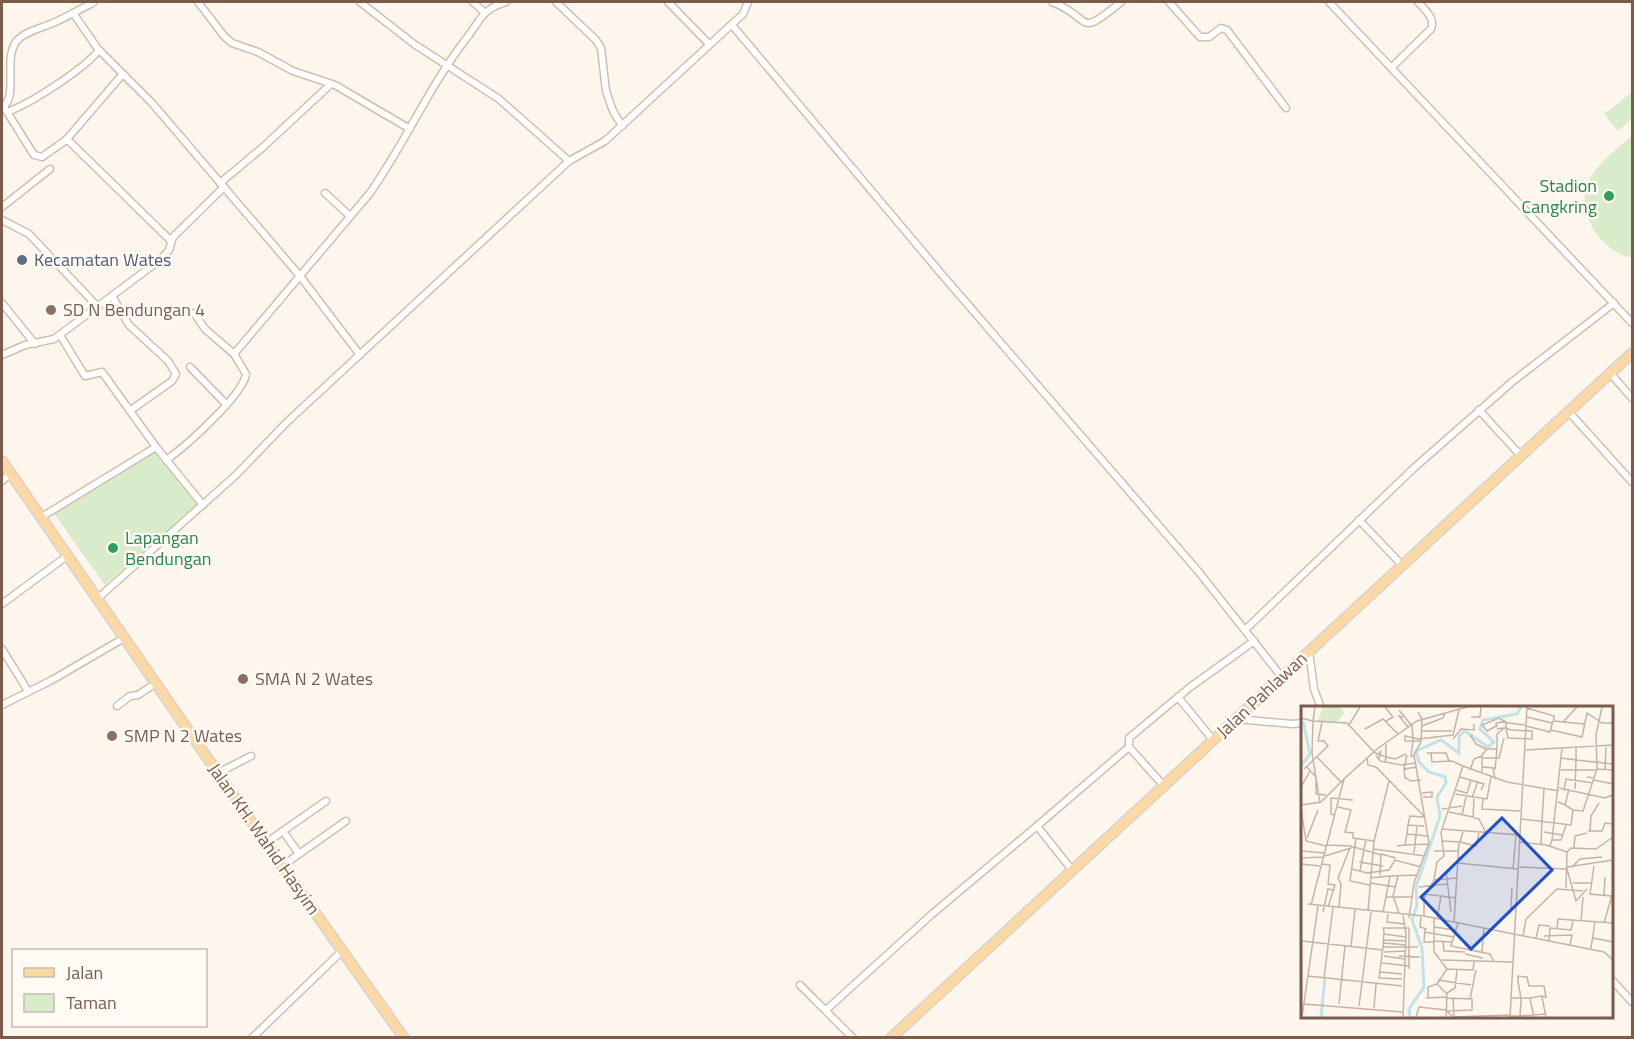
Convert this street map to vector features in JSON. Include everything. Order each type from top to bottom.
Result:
[{"type":"main road","name":"Jalan Pahlawan","points":[[891,1038],[1236,720],[1278,671],[1309,651],[1611,374],[1632,352]]},
{"type":"main road","name":"Jalan KH. Wahid Hasyim","points":[[2,461],[404,1038]]},
{"type":"street","points":[[4,109],[9,97],[11,56],[16,42],[94,2]]},
{"type":"street","points":[[198,2],[232,43],[258,52],[293,71],[352,93],[410,129]]},
{"type":"street","points":[[360,2],[414,44],[499,99],[569,160]]},
{"type":"street","points":[[473,2],[485,13]]},
{"type":"street","points":[[234,354],[385,171],[446,66],[485,13],[506,2]]},
{"type":"street","points":[[556,2],[596,40],[601,48],[606,91],[613,111],[622,126]]},
{"type":"street","points":[[668,2],[709,44]]},
{"type":"street","points":[[97,599],[236,476],[287,422],[569,160],[605,141],[622,126],[732,25],[745,11],[748,2]]},
{"type":"street","points":[[1052,2],[1061,5],[1083,22],[1091,24],[1121,2]]},
{"type":"street","points":[[1169,2],[1200,37],[1209,38],[1221,28],[1227,30],[1286,108]]},
{"type":"street","points":[[1329,2],[1632,323]]},
{"type":"street","points":[[1391,68],[1433,25],[1432,19],[1418,2]]},
{"type":"street","points":[[73,13],[99,50],[152,103],[300,276],[360,355]]},
{"type":"street","points":[[732,25],[936,268],[1198,571],[1278,671]]},
{"type":"street","points":[[4,109],[26,104],[81,68],[99,50]]},
{"type":"street","points":[[4,109],[34,155],[42,157],[66,140],[122,75]]},
{"type":"street","points":[[2,355],[25,345],[49,341],[160,260],[169,250],[170,240],[222,185],[331,84]]},
{"type":"street","points":[[66,140],[170,240]]},
{"type":"street","points":[[2,207],[50,170]]},
{"type":"street","points":[[326,193],[350,216]]},
{"type":"street","points":[[2,221],[29,234],[98,307]]},
{"type":"street","points":[[112,296],[129,326],[168,361],[176,374],[172,381],[130,410]]},
{"type":"street","points":[[2,303],[35,344]]},
{"type":"street","points":[[1245,630],[1359,520],[1479,410],[1614,303]]},
{"type":"street","points":[[166,460],[191,441],[241,387],[246,376],[234,354],[205,329],[194,313]]},
{"type":"street","points":[[60,334],[85,376],[102,372],[156,447],[203,505]]},
{"type":"street","points":[[190,367],[226,404]]},
{"type":"street","points":[[1611,374],[1632,398]]},
{"type":"street","points":[[1479,410],[1521,456]]},
{"type":"street","points":[[1569,412],[1631,477]]},
{"type":"street","points":[[40,518],[156,447]]},
{"type":"street","points":[[2,481],[10,474]]},
{"type":"street","points":[[1359,520],[1402,565]]},
{"type":"street","points":[[2,604],[67,556]]},
{"type":"street","points":[[2,705],[124,638]]},
{"type":"street","points":[[1164,786],[1129,747],[1129,738],[1178,697],[1254,641]]},
{"type":"street","points":[[2,649],[28,691]]},
{"type":"street","points":[[1309,651],[1314,689],[1320,706]]},
{"type":"street","points":[[117,706],[129,696],[138,695],[156,683]]},
{"type":"street","points":[[1178,697],[1213,740]]},
{"type":"street","points":[[1236,720],[1301,723]]},
{"type":"street","points":[[825,1010],[931,915],[1129,747]]},
{"type":"street","points":[[218,773],[251,756]]},
{"type":"street","points":[[266,843],[326,801]]},
{"type":"street","points":[[282,866],[346,820]]},
{"type":"street","points":[[1037,826],[1072,870]]},
{"type":"street","points":[[283,831],[299,854]]},
{"type":"street","points":[[252,1038],[342,951]]},
{"type":"street","points":[[1613,982],[1632,1002]]},
{"type":"street","points":[[800,985],[853,1038]]},
{"type":"green space","points":[[1632,92],[1632,119],[1618,131],[1604,114]]},
{"type":"green space","name":"Stadion Cangkring","points":[[1632,136],[1632,258],[1620,254],[1600,238],[1587,216],[1585,204],[1590,179],[1598,166]]},
{"type":"green space","name":"Lapangan Bendungan","points":[[158,449],[201,501],[105,585],[53,512]]},
{"type":"place","name":"Stadion Cangkring","points":[[1609,196]]},
{"type":"place","name":"Kecamatan Wates","points":[[22,260]]},
{"type":"place","name":"SD N Bendungan 4","points":[[51,310]]},
{"type":"place","name":"Lapangan Bendungan","points":[[113,548]]},
{"type":"place","name":"SMA N 2 Wates","points":[[243,679]]},
{"type":"place","name":"SMP N 2 Wates","points":[[112,736]]}]
